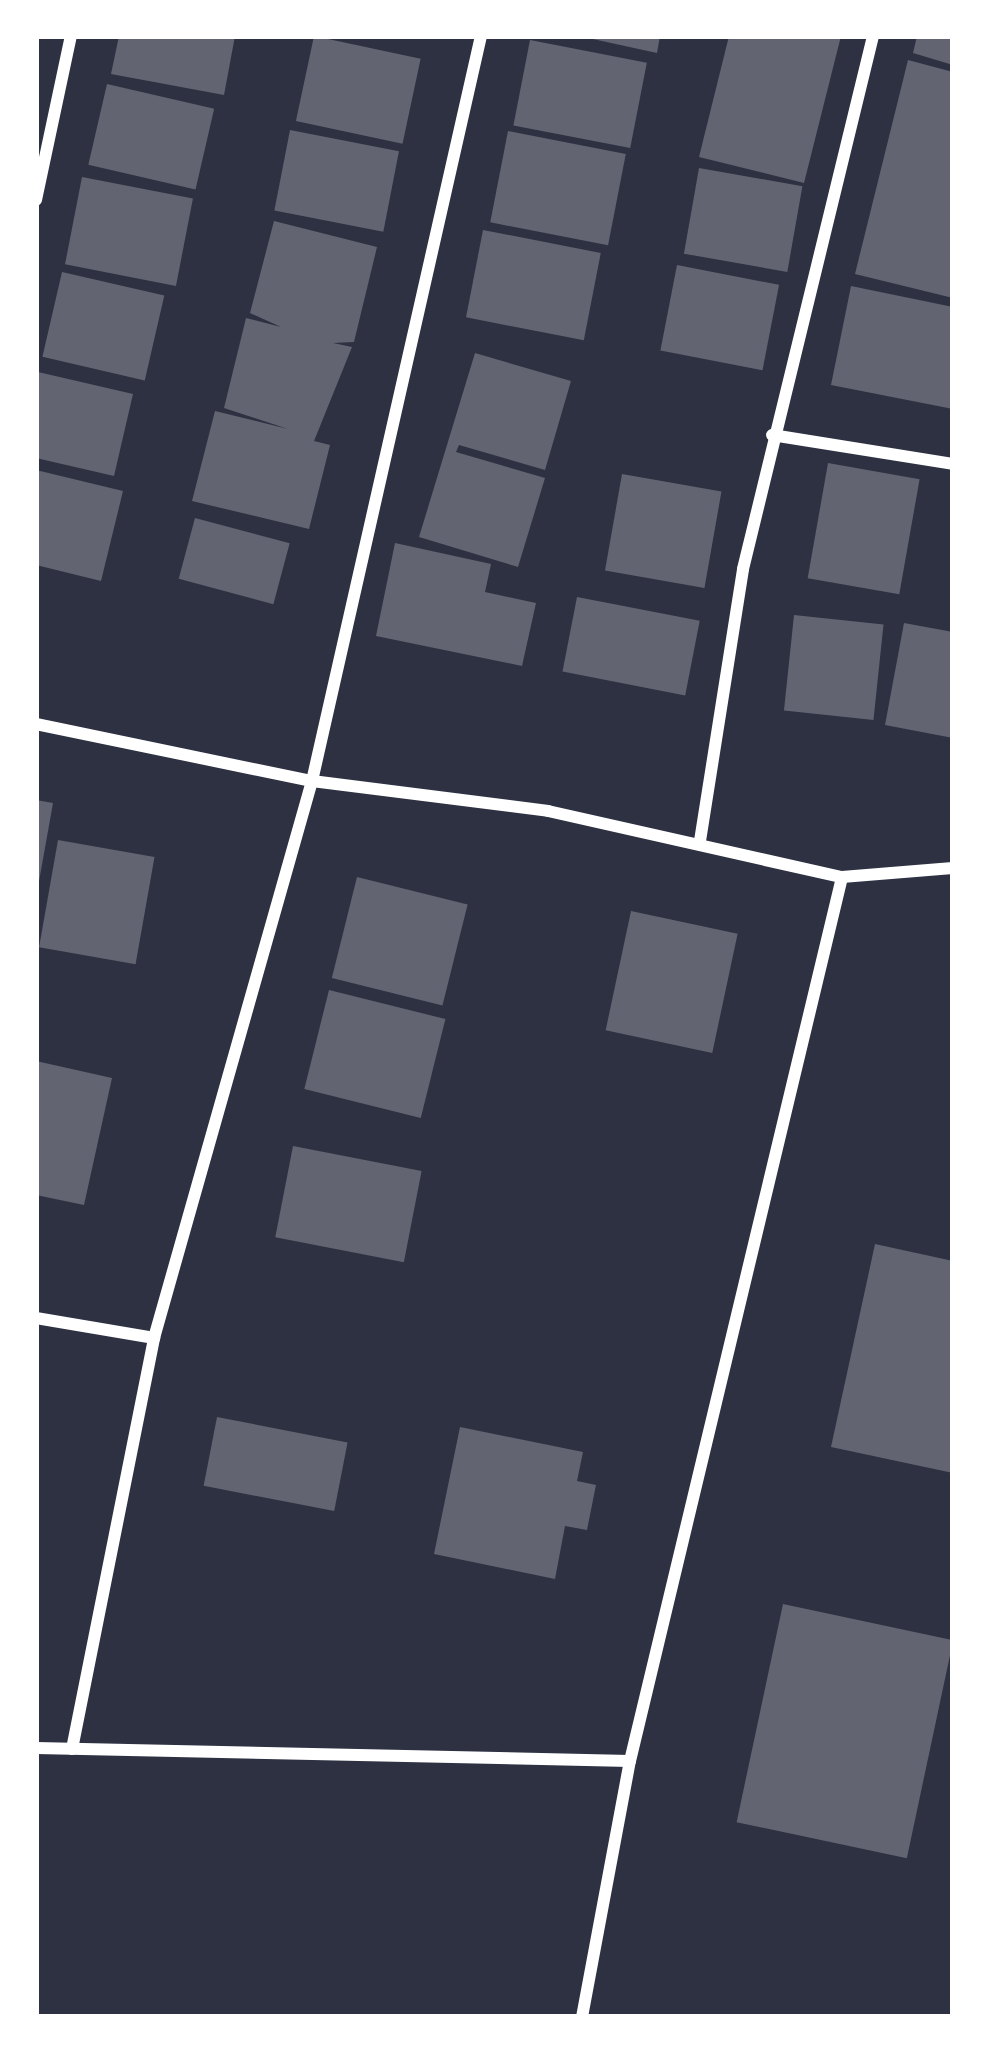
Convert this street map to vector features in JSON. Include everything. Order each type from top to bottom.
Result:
[{"type":"street","points":[[36,200],[71,36]]},
{"type":"street","points":[[72,1749],[154,1338],[312,781],[481,36]]},
{"type":"street","points":[[700,842],[743,568],[873,36]]},
{"type":"street","points":[[772,435],[953,464]]},
{"type":"street","points":[[36,724],[312,781],[548,811],[842,877],[953,868]]},
{"type":"street","points":[[583,2017],[630,1761],[842,877]]},
{"type":"street","points":[[36,1318],[154,1338]]},
{"type":"street","points":[[36,1748],[630,1761]]},
{"type":"building","points":[[119,36],[235,36],[224,95],[111,74]]},
{"type":"building","points":[[314,36],[421,59],[403,144],[296,121]]},
{"type":"building","points":[[579,36],[660,36],[657,53]]},
{"type":"building","points":[[729,36],[841,36],[804,183],[699,157]]},
{"type":"building","points":[[917,36],[953,36],[953,65],[913,53]]},
{"type":"building","points":[[530,40],[647,63],[630,148],[513,125]]},
{"type":"building","points":[[908,60],[953,72],[953,298],[855,274]]},
{"type":"building","points":[[107,84],[214,109],[196,190],[88,165]]},
{"type":"building","points":[[290,130],[399,151],[383,232],[274,210]]},
{"type":"building","points":[[508,131],[626,154],[608,245],[490,222]]},
{"type":"building","points":[[699,168],[802,186],[787,272],[684,254]]},
{"type":"building","points":[[82,177],[193,199],[176,286],[65,264]]},
{"type":"building","points":[[274,221],[377,247],[354,342],[333,343],[352,347],[314,441],[330,445],[309,529],[192,501],[215,411],[288,429],[224,408],[246,318],[281,327],[250,313]]},
{"type":"building","points":[[483,230],[601,253],[584,340],[466,317]]},
{"type":"building","points":[[677,265],[779,285],[762,370],[660,350]]},
{"type":"building","points":[[62,272],[164,296],[145,380],[42,357]]},
{"type":"building","points":[[851,286],[953,307],[953,409],[831,385]]},
{"type":"building","points":[[475,353],[571,381],[545,470],[459,445],[456,452],[545,478],[518,567],[419,537]]},
{"type":"building","points":[[38,372],[133,394],[114,476],[36,458]]},
{"type":"building","points":[[828,463],[920,479],[899,594],[808,578]]},
{"type":"building","points":[[36,470],[123,491],[101,581],[36,565]]},
{"type":"building","points":[[622,474],[721,492],[704,588],[605,571]]},
{"type":"building","points":[[195,518],[290,543],[273,604],[179,579]]},
{"type":"building","points":[[395,543],[491,564],[485,592],[536,603],[522,666],[376,636]]},
{"type":"building","points":[[577,597],[700,621],[685,695],[562,672]]},
{"type":"building","points":[[794,615],[884,624],[873,720],[784,710]]},
{"type":"building","points":[[904,623],[953,632],[953,738],[885,725]]},
{"type":"building","points":[[36,800],[53,803],[38,887],[36,887]]},
{"type":"building","points":[[58,840],[155,857],[136,964],[39,947]]},
{"type":"building","points":[[357,877],[468,905],[442,1005],[332,978]]},
{"type":"building","points":[[631,911],[738,934],[712,1053],[606,1030]]},
{"type":"building","points":[[329,990],[445,1019],[421,1118],[304,1089]]},
{"type":"building","points":[[36,1061],[112,1078],[84,1205],[36,1195]]},
{"type":"building","points":[[293,1146],[422,1171],[404,1262],[275,1237]]},
{"type":"building","points":[[875,1244],[953,1261],[953,1473],[831,1447]]},
{"type":"building","points":[[217,1417],[348,1442],[334,1511],[204,1486]]},
{"type":"building","points":[[460,1427],[583,1452],[577,1481],[596,1485],[587,1530],[565,1526],[555,1579],[434,1554]]},
{"type":"building","points":[[783,1604],[953,1640],[907,1858],[737,1822]]}]
